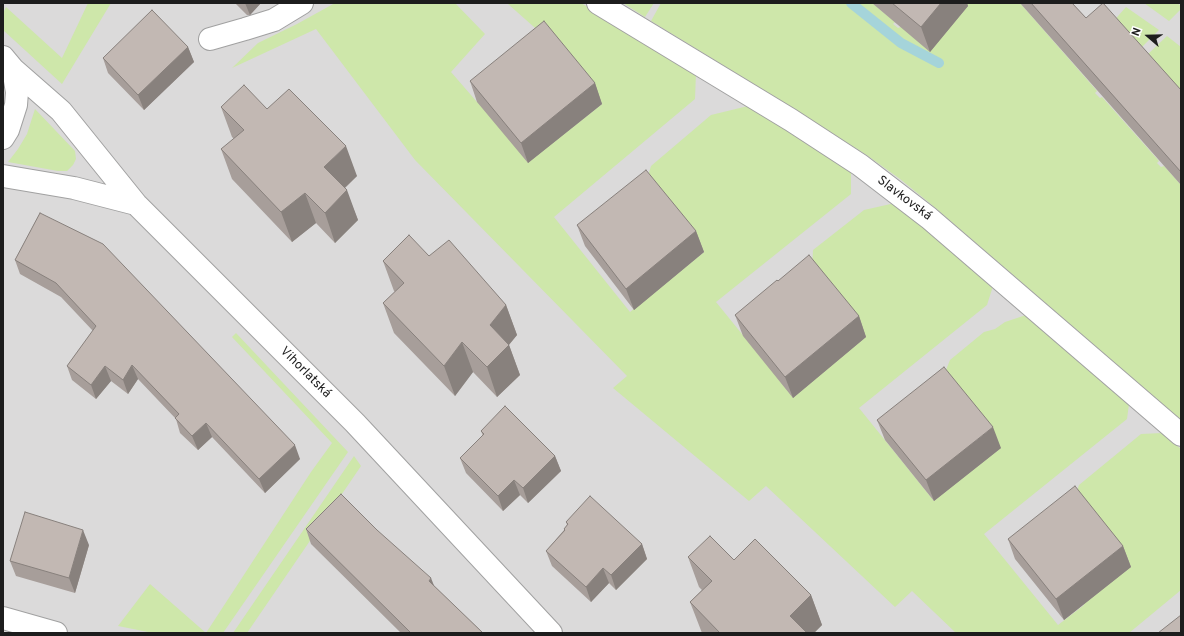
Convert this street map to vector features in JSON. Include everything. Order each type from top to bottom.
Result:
[{"type":"street","points":[[210,39],[274,20],[302,3]]},
{"type":"street","name":"Slavkovská","points":[[598,3],[791,120],[860,165],[929,218],[1181,435]]},
{"type":"street","points":[[3,138],[8,130],[16,105],[17,92],[8,63]]},
{"type":"street","name":"Vihorlatská","points":[[8,63],[61,112],[136,204],[355,423],[551,633]]},
{"type":"street","points":[[3,176],[74,188],[136,204]]},
{"type":"street","points":[[3,618],[56,633]]},
{"type":"shaded area","points":[[3,3],[1181,3],[1181,633],[3,633]]},
{"type":"green space","points":[[88,3],[111,3],[62,84],[3,30],[3,13],[6,7],[62,58]]},
{"type":"green space","points":[[335,3],[455,3],[485,34],[451,72],[477,102],[578,123],[602,104],[551,42],[508,4],[509,3],[581,3],[696,73],[695,99],[554,217],[630,312],[704,252],[648,176],[651,166],[711,115],[748,106],[851,170],[851,194],[716,302],[793,397],[816,378],[812,269],[813,250],[864,210],[895,203],[993,286],[987,305],[859,408],[934,501],[953,485],[977,459],[981,463],[1000,447],[946,370],[950,360],[984,332],[995,329],[1005,322],[1026,315],[1129,404],[1127,419],[984,534],[1058,625],[1084,605],[1077,491],[1079,485],[1141,434],[1162,433],[1181,449],[1181,590],[1129,633],[956,633],[912,591],[895,607],[766,486],[749,501],[613,388],[627,376],[415,160],[316,29],[232,68],[258,43]]},
{"type":"green space","points":[[623,3],[654,3],[645,17]]},
{"type":"green space","points":[[661,3],[872,3],[895,22],[893,24],[898,28],[957,3],[1020,3],[1097,91],[1095,93],[1100,98],[1102,97],[1159,161],[1157,163],[1161,167],[1164,166],[1181,185],[1181,420],[900,179],[868,156],[793,108],[651,21]]},
{"type":"green space","points":[[1144,3],[1177,3],[1181,6],[1181,9],[1169,21]]},
{"type":"green space","points":[[1126,7],[1159,30],[1141,48],[1111,24]]},
{"type":"green space","points":[[1167,36],[1181,47],[1181,103],[1147,55]]},
{"type":"green space","points":[[35,109],[75,151],[76,159],[67,171],[58,171],[8,162],[27,134]]},
{"type":"green space","points":[[236,333],[348,452],[223,633],[206,633],[311,472],[332,443],[232,337]]},
{"type":"green space","points":[[354,456],[361,466],[247,633],[233,633]]},
{"type":"green space","points":[[150,584],[206,633],[153,633],[118,626]]},
{"type":"building","points":[[892,3],[941,3],[921,27]]},
{"type":"building","points":[[1031,3],[1072,3],[1086,18],[1103,3],[1181,90],[1181,172]]},
{"type":"building","points":[[152,10],[188,47],[138,95],[103,58]]},
{"type":"building","points":[[544,21],[595,83],[521,143],[470,81]]},
{"type":"building","points":[[244,85],[267,109],[289,89],[346,146],[324,167],[347,190],[325,213],[305,193],[281,212],[221,149],[244,130],[221,107]]},
{"type":"building","points":[[646,170],[696,231],[626,289],[577,225]]},
{"type":"building","points":[[40,213],[103,244],[295,445],[259,479],[206,423],[192,436],[175,418],[179,414],[132,365],[123,380],[105,366],[91,385],[67,366],[96,326],[56,283],[15,260]]},
{"type":"building","points":[[409,235],[429,256],[449,240],[506,305],[490,325],[509,345],[487,367],[462,342],[444,366],[383,303],[404,283],[383,261]]},
{"type":"building","points":[[809,255],[859,316],[785,377],[735,315]]},
{"type":"building","points":[[944,367],[993,427],[926,480],[877,420]]},
{"type":"building","points":[[505,406],[555,456],[523,488],[514,480],[498,496],[460,458],[484,434],[481,431]]},
{"type":"building","points":[[1075,486],[1123,546],[1056,599],[1008,539]]},
{"type":"building","points":[[341,494],[377,530],[431,578],[429,581],[483,633],[411,633],[306,529]]},
{"type":"building","points":[[590,496],[642,544],[611,575],[603,568],[586,587],[546,551],[565,530],[564,529],[568,524],[566,522]]},
{"type":"building","points":[[25,512],[83,530],[69,578],[10,561]]},
{"type":"building","points":[[710,536],[734,560],[755,539],[811,595],[790,616],[807,633],[720,633],[690,602],[712,581],[688,557]]},
{"type":"building","points":[[1181,615],[1181,633],[1158,633]]},
{"type":"waterway","points":[[851,3],[901,43],[939,63]]}]
